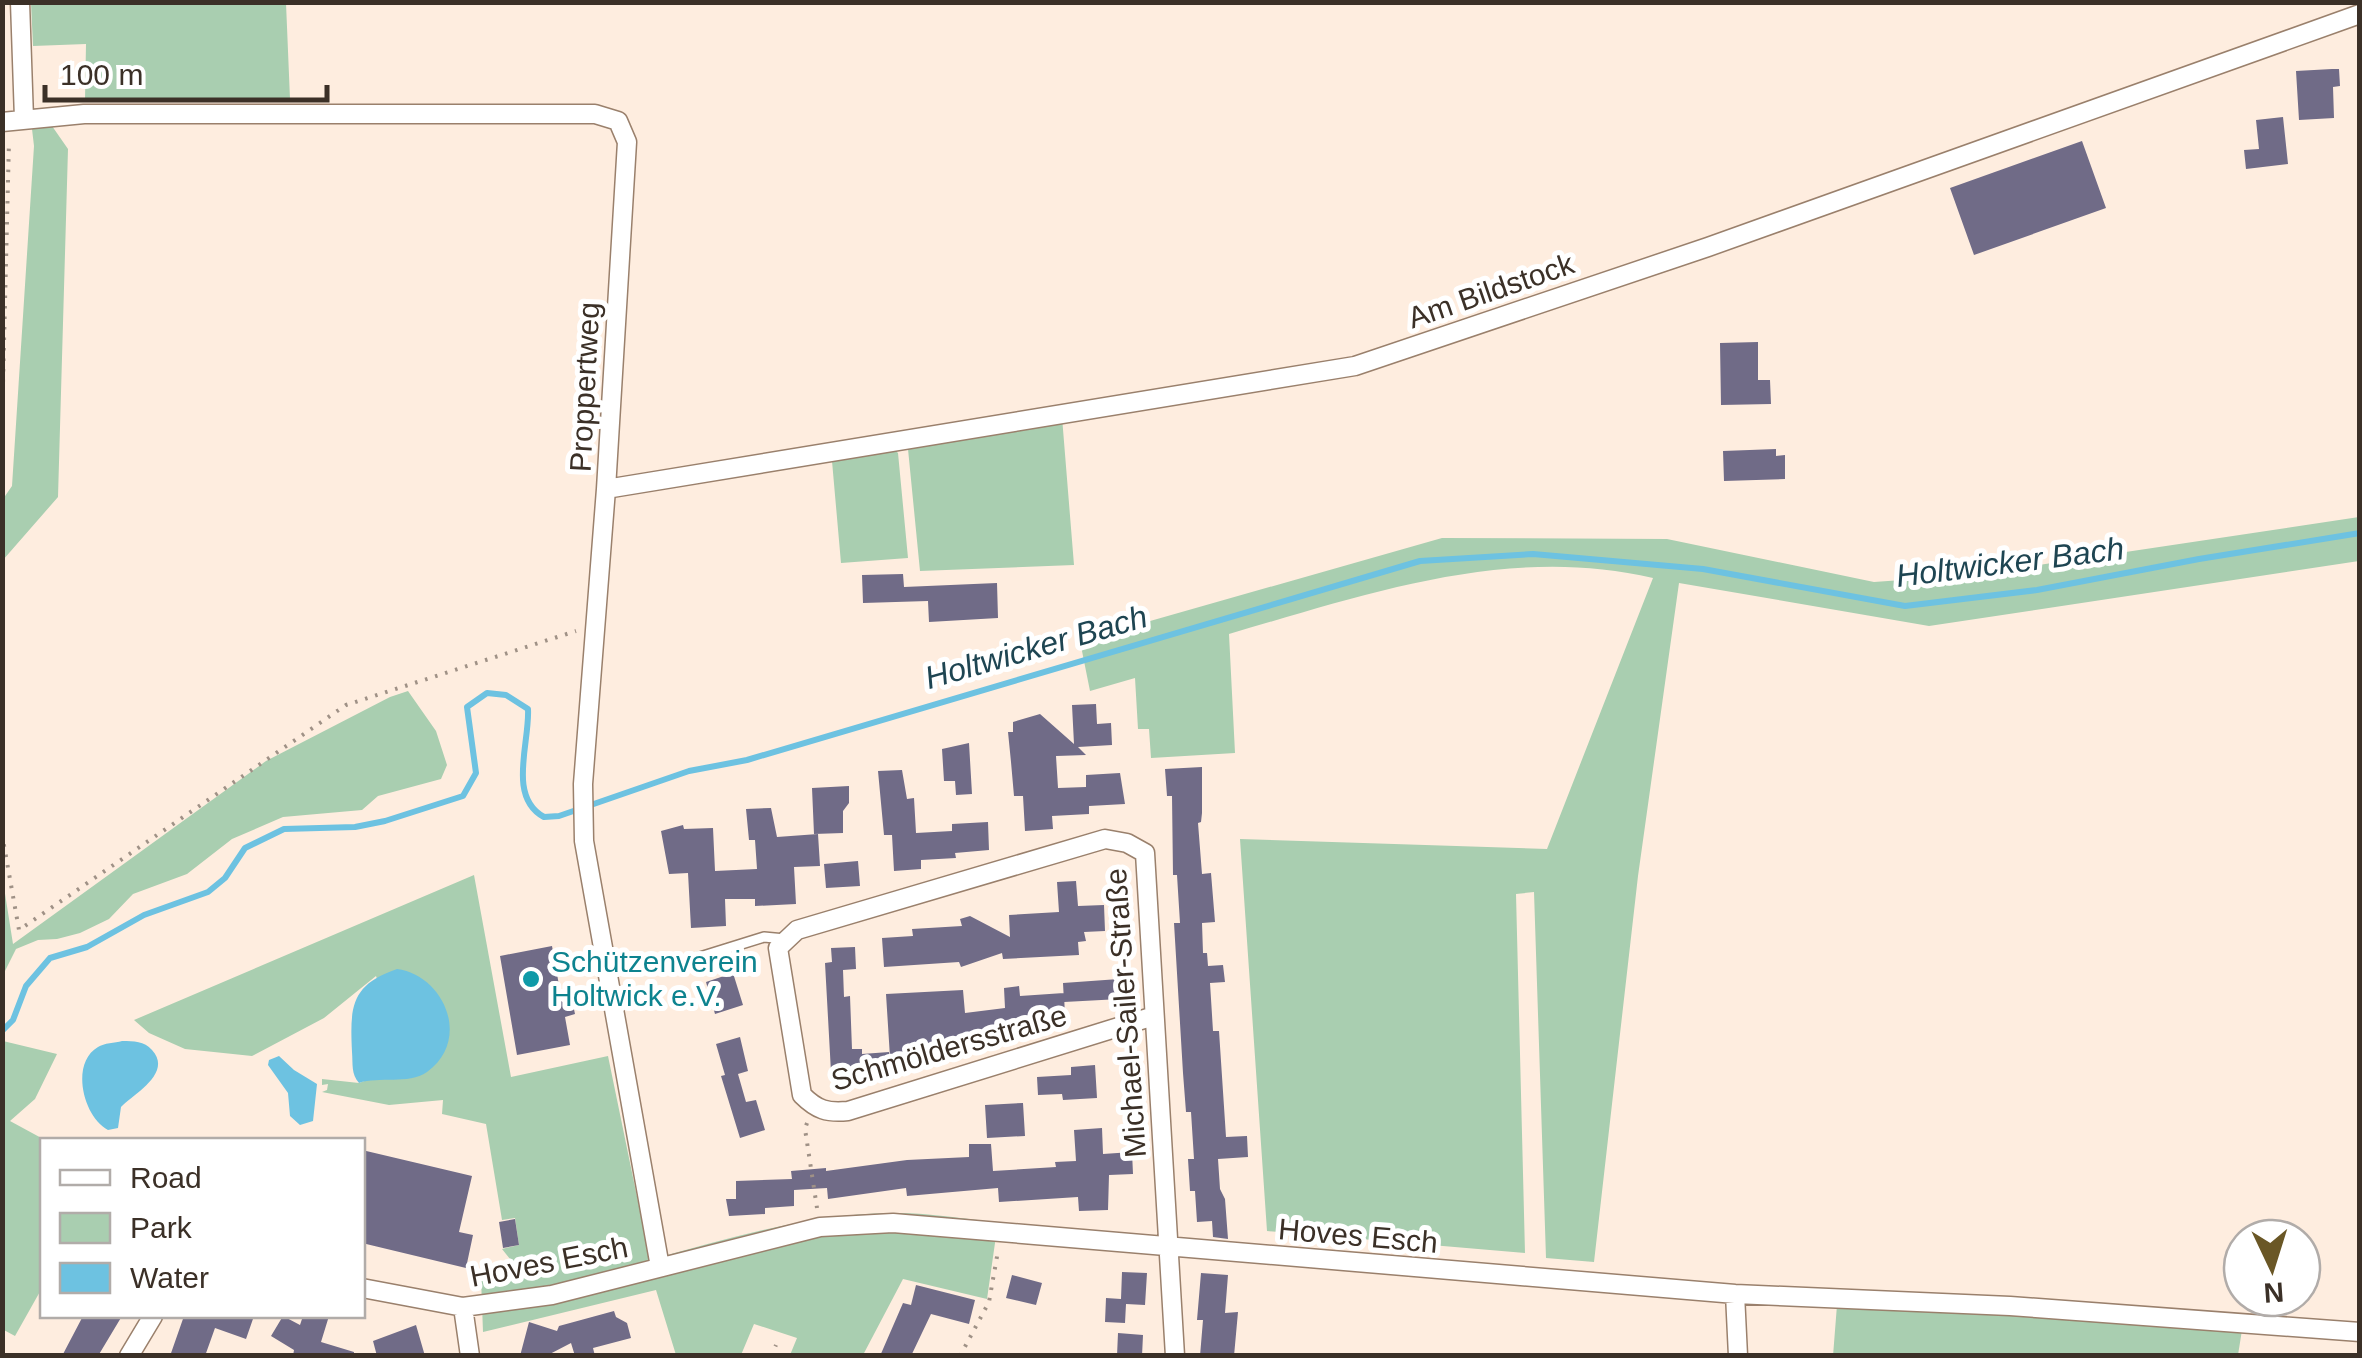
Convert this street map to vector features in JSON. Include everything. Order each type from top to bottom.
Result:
[{"type":"street","points":[[12,121],[20,2]]},
{"type":"street","name":"Am Bildstock","points":[[606,489],[1355,366],[1708,247],[2360,14]]},
{"type":"street","name":"Proppertweg","points":[[12,121],[83,114],[595,114],[618,121],[627,142],[583,784],[584,841],[660,1267]]},
{"type":"street","name":"Michael-Sailer-Straße","points":[[785,939],[797,930],[1105,840],[1127,843],[1145,853],[1175,1356]]},
{"type":"street","name":"Schmöldersstraße","points":[[785,939],[778,948],[778,962],[802,1096],[827,1113],[848,1111],[1154,1016]]},
{"type":"street","name":"Hoves Esch","points":[[365,1289],[463,1308],[552,1295],[820,1227],[894,1223],[1735,1294],[2010,1306],[2360,1332]]},
{"type":"street","points":[[1735,1294],[1738,1356]]},
{"type":"street","points":[[463,1308],[470,1356]]},
{"type":"street","points":[[129,1356],[151,1318]]},
{"type":"lane","points":[[687,961],[764,937],[785,939]]},
{"type":"path","points":[[2,424],[12,121]]},
{"type":"path","points":[[2,834],[19,930],[346,705],[595,626]]},
{"type":"path","points":[[813,1106],[805,1128],[820,1227]]},
{"type":"path","points":[[960,1356],[989,1302],[1002,1231]]},
{"type":"path","points":[[771,1356],[776,1345]]},
{"type":"green space","points":[[31,3],[286,3],[290,99],[85,100],[86,44],[33,46]]},
{"type":"green space","points":[[52,126],[68,149],[58,497],[3,560],[3,499],[12,486],[32,129]]},
{"type":"green space","points":[[1062,417],[1074,565],[920,571],[908,449],[914,441]]},
{"type":"green space","points":[[889,445],[898,453],[908,558],[841,563],[832,461]]},
{"type":"green space","points":[[2359,517],[2359,561],[1929,626],[1679,583],[1638,876],[1594,1262],[1546,1258],[1534,892],[1516,894],[1525,1253],[1267,1231],[1240,839],[1547,849],[1653,578],[1599,569],[1492,570],[1386,590],[1229,634],[1235,753],[1151,758],[1149,729],[1138,729],[1135,678],[1090,691],[1080,641],[1442,538],[1667,539],[1874,582],[1972,575]]},
{"type":"green space","points":[[408,691],[436,731],[447,765],[441,779],[378,796],[362,810],[283,817],[232,839],[187,874],[133,894],[109,919],[80,933],[38,940],[16,949],[3,975],[3,881],[13,944],[266,761]]},
{"type":"green space","points":[[474,875],[511,1077],[608,1056],[650,1260],[769,1229],[860,1214],[904,1213],[998,1222],[987,1299],[903,1279],[863,1355],[790,1355],[797,1338],[754,1324],[741,1355],[676,1355],[656,1290],[483,1332],[481,1278],[518,1269],[502,1249],[519,1245],[515,1218],[502,1220],[486,1124],[442,1114],[443,1100],[389,1105],[322,1092],[328,1084],[322,1085],[322,1079],[359,1083],[373,1078],[410,1078],[376,976],[324,1018],[252,1056],[185,1049],[149,1033],[134,1020]]},
{"type":"green space","points":[[3,1041],[57,1054],[35,1099],[10,1121],[41,1138],[40,1292],[15,1336],[2,1329]]},
{"type":"green space","points":[[1837,1305],[2242,1330],[2238,1355],[1833,1356]]},
{"type":"water","points":[[397,969],[428,983],[439,996],[450,1027],[448,1043],[441,1059],[419,1076],[359,1083],[353,1069],[351,1036],[356,1000],[370,983]]},
{"type":"water","points":[[122,1041],[149,1047],[158,1067],[149,1082],[121,1107],[118,1128],[108,1130],[86,1102],[82,1077],[89,1055],[100,1046]]},
{"type":"water","points":[[279,1056],[317,1084],[313,1121],[300,1125],[290,1116],[288,1093],[268,1065],[269,1060]]},
{"type":"building","points":[[2339,69],[2340,86],[2333,87],[2334,118],[2299,120],[2296,71]]},
{"type":"building","points":[[2283,117],[2288,164],[2246,169],[2244,150],[2259,149],[2256,120]]},
{"type":"building","points":[[2082,141],[2106,208],[1974,255],[1950,188]]},
{"type":"building","points":[[1758,342],[1758,380],[1770,380],[1771,404],[1721,405],[1720,343]]},
{"type":"building","points":[[1776,449],[1776,456],[1785,455],[1785,479],[1724,481],[1723,451]]},
{"type":"building","points":[[903,574],[904,587],[997,583],[998,618],[929,622],[928,601],[863,603],[862,575]]},
{"type":"building","points":[[1096,704],[1097,724],[1111,723],[1112,745],[1078,747],[1086,755],[1056,756],[1058,788],[1086,787],[1086,775],[1120,773],[1125,804],[1089,806],[1089,814],[1052,816],[1053,829],[1025,831],[1023,796],[1014,796],[1008,732],[1013,732],[1013,722],[1040,714],[1074,744],[1072,705]]},
{"type":"building","points":[[969,743],[972,794],[956,795],[955,781],[944,781],[942,749]]},
{"type":"building","points":[[1202,767],[1202,813],[1198,823],[1202,874],[1211,873],[1215,922],[1202,923],[1203,953],[1207,953],[1208,966],[1223,965],[1225,982],[1210,983],[1213,1031],[1219,1031],[1226,1137],[1247,1136],[1248,1157],[1218,1159],[1228,1239],[1213,1237],[1212,1221],[1197,1222],[1195,1191],[1190,1191],[1188,1159],[1194,1159],[1183,1073],[1174,923],[1180,923],[1177,875],[1173,875],[1172,796],[1167,796],[1165,769]]},
{"type":"building","points":[[902,770],[907,799],[914,798],[916,833],[952,831],[952,824],[988,822],[989,850],[955,853],[956,858],[921,860],[921,869],[894,871],[892,835],[884,835],[878,771]]},
{"type":"building","points":[[849,786],[843,833],[814,834],[812,788]]},
{"type":"building","points":[[771,808],[777,837],[818,834],[820,866],[794,867],[796,904],[755,906],[755,899],[725,899],[726,926],[691,928],[688,873],[669,874],[661,831],[683,825],[684,829],[713,828],[715,871],[757,869],[755,840],[749,840],[746,809]]},
{"type":"building","points":[[858,861],[860,886],[826,888],[824,864]]},
{"type":"building","points":[[1076,881],[1078,906],[1104,905],[1105,931],[1084,932],[1086,941],[1078,942],[1079,955],[1003,959],[1002,953],[961,967],[959,962],[884,967],[882,938],[913,936],[912,929],[962,926],[960,919],[970,916],[1010,937],[1009,915],[1059,912],[1057,882]]},
{"type":"building","name":"Schützenverein Holtwick e.V.","points":[[552,946],[562,1002],[572,1000],[575,1014],[565,1017],[570,1045],[517,1055],[500,956]]},
{"type":"building","points":[[855,947],[856,969],[843,970],[844,997],[850,996],[852,1049],[862,1049],[862,1054],[889,1052],[890,1069],[831,1072],[825,963],[832,962],[831,948]]},
{"type":"building","points":[[733,973],[743,1005],[715,1014],[706,982]]},
{"type":"building","points":[[1119,979],[1120,999],[1064,1002],[1063,983]]},
{"type":"building","points":[[1019,986],[1020,996],[1064,993],[1065,1018],[1006,1022],[1007,1036],[945,1040],[946,1054],[890,1057],[886,994],[963,990],[965,1013],[1005,1008],[1004,988]]},
{"type":"building","points":[[740,1037],[748,1071],[738,1074],[746,1102],[756,1100],[765,1130],[740,1138],[721,1076],[725,1075],[716,1044]]},
{"type":"building","points":[[1095,1065],[1097,1098],[1063,1100],[1062,1094],[1038,1095],[1037,1077],[1071,1075],[1071,1067]]},
{"type":"building","points":[[1023,1103],[1025,1136],[987,1138],[985,1105]]},
{"type":"building","points":[[1102,1128],[1103,1154],[1132,1152],[1133,1174],[1109,1175],[1108,1210],[1079,1211],[1078,1197],[999,1202],[998,1188],[907,1196],[906,1188],[828,1199],[827,1188],[794,1190],[794,1206],[765,1208],[765,1214],[729,1216],[726,1199],[736,1199],[736,1181],[792,1179],[791,1171],[969,1157],[969,1144],[991,1144],[993,1171],[1056,1167],[1055,1162],[1076,1161],[1074,1130]]},
{"type":"building","points":[[365,1151],[472,1176],[459,1232],[473,1235],[466,1268],[365,1244]]},
{"type":"building","points":[[515,1219],[519,1245],[503,1248],[499,1222]]},
{"type":"building","points":[[1122,1272],[1147,1273],[1145,1305],[1126,1304],[1125,1323],[1105,1322],[1106,1298],[1121,1299]]},
{"type":"building","points":[[1201,1273],[1228,1275],[1225,1313],[1238,1312],[1234,1356],[1200,1356],[1203,1320],[1197,1320]]},
{"type":"building","points":[[1012,1275],[1042,1283],[1036,1305],[1006,1298]]},
{"type":"building","points":[[916,1285],[975,1300],[969,1324],[931,1314],[911,1356],[880,1356],[903,1303],[911,1305]]},
{"type":"building","points":[[614,1311],[616,1317],[627,1323],[631,1338],[593,1348],[595,1356],[575,1356],[571,1343],[546,1356],[520,1356],[529,1322],[557,1331],[559,1326]]},
{"type":"building","points":[[82,1318],[121,1318],[98,1356],[62,1356]]},
{"type":"building","points":[[183,1318],[253,1318],[246,1339],[215,1328],[205,1356],[170,1356]]},
{"type":"building","points":[[282,1318],[300,1325],[302,1318],[328,1318],[321,1342],[354,1352],[354,1356],[293,1356],[294,1350],[271,1336]]},
{"type":"building","points":[[416,1325],[425,1356],[377,1356],[373,1341]]},
{"type":"building","points":[[1118,1333],[1143,1335],[1142,1356],[1117,1356]]},
{"type":"waterway","name":"Holtwicker Bach","points":[[2,1031],[13,1020],[26,986],[50,958],[87,947],[144,915],[208,892],[225,878],[245,848],[284,829],[355,827],[463,796],[476,773],[467,707],[487,693],[506,695],[528,709],[523,768],[526,796],[544,817],[559,816],[689,771],[747,760],[1420,561],[1533,554],[1703,569],[1905,606],[2037,590],[2360,533]]},
{"type":"place","name":"Schützenverein Holtwick e.V.","points":[[531,979]]}]
